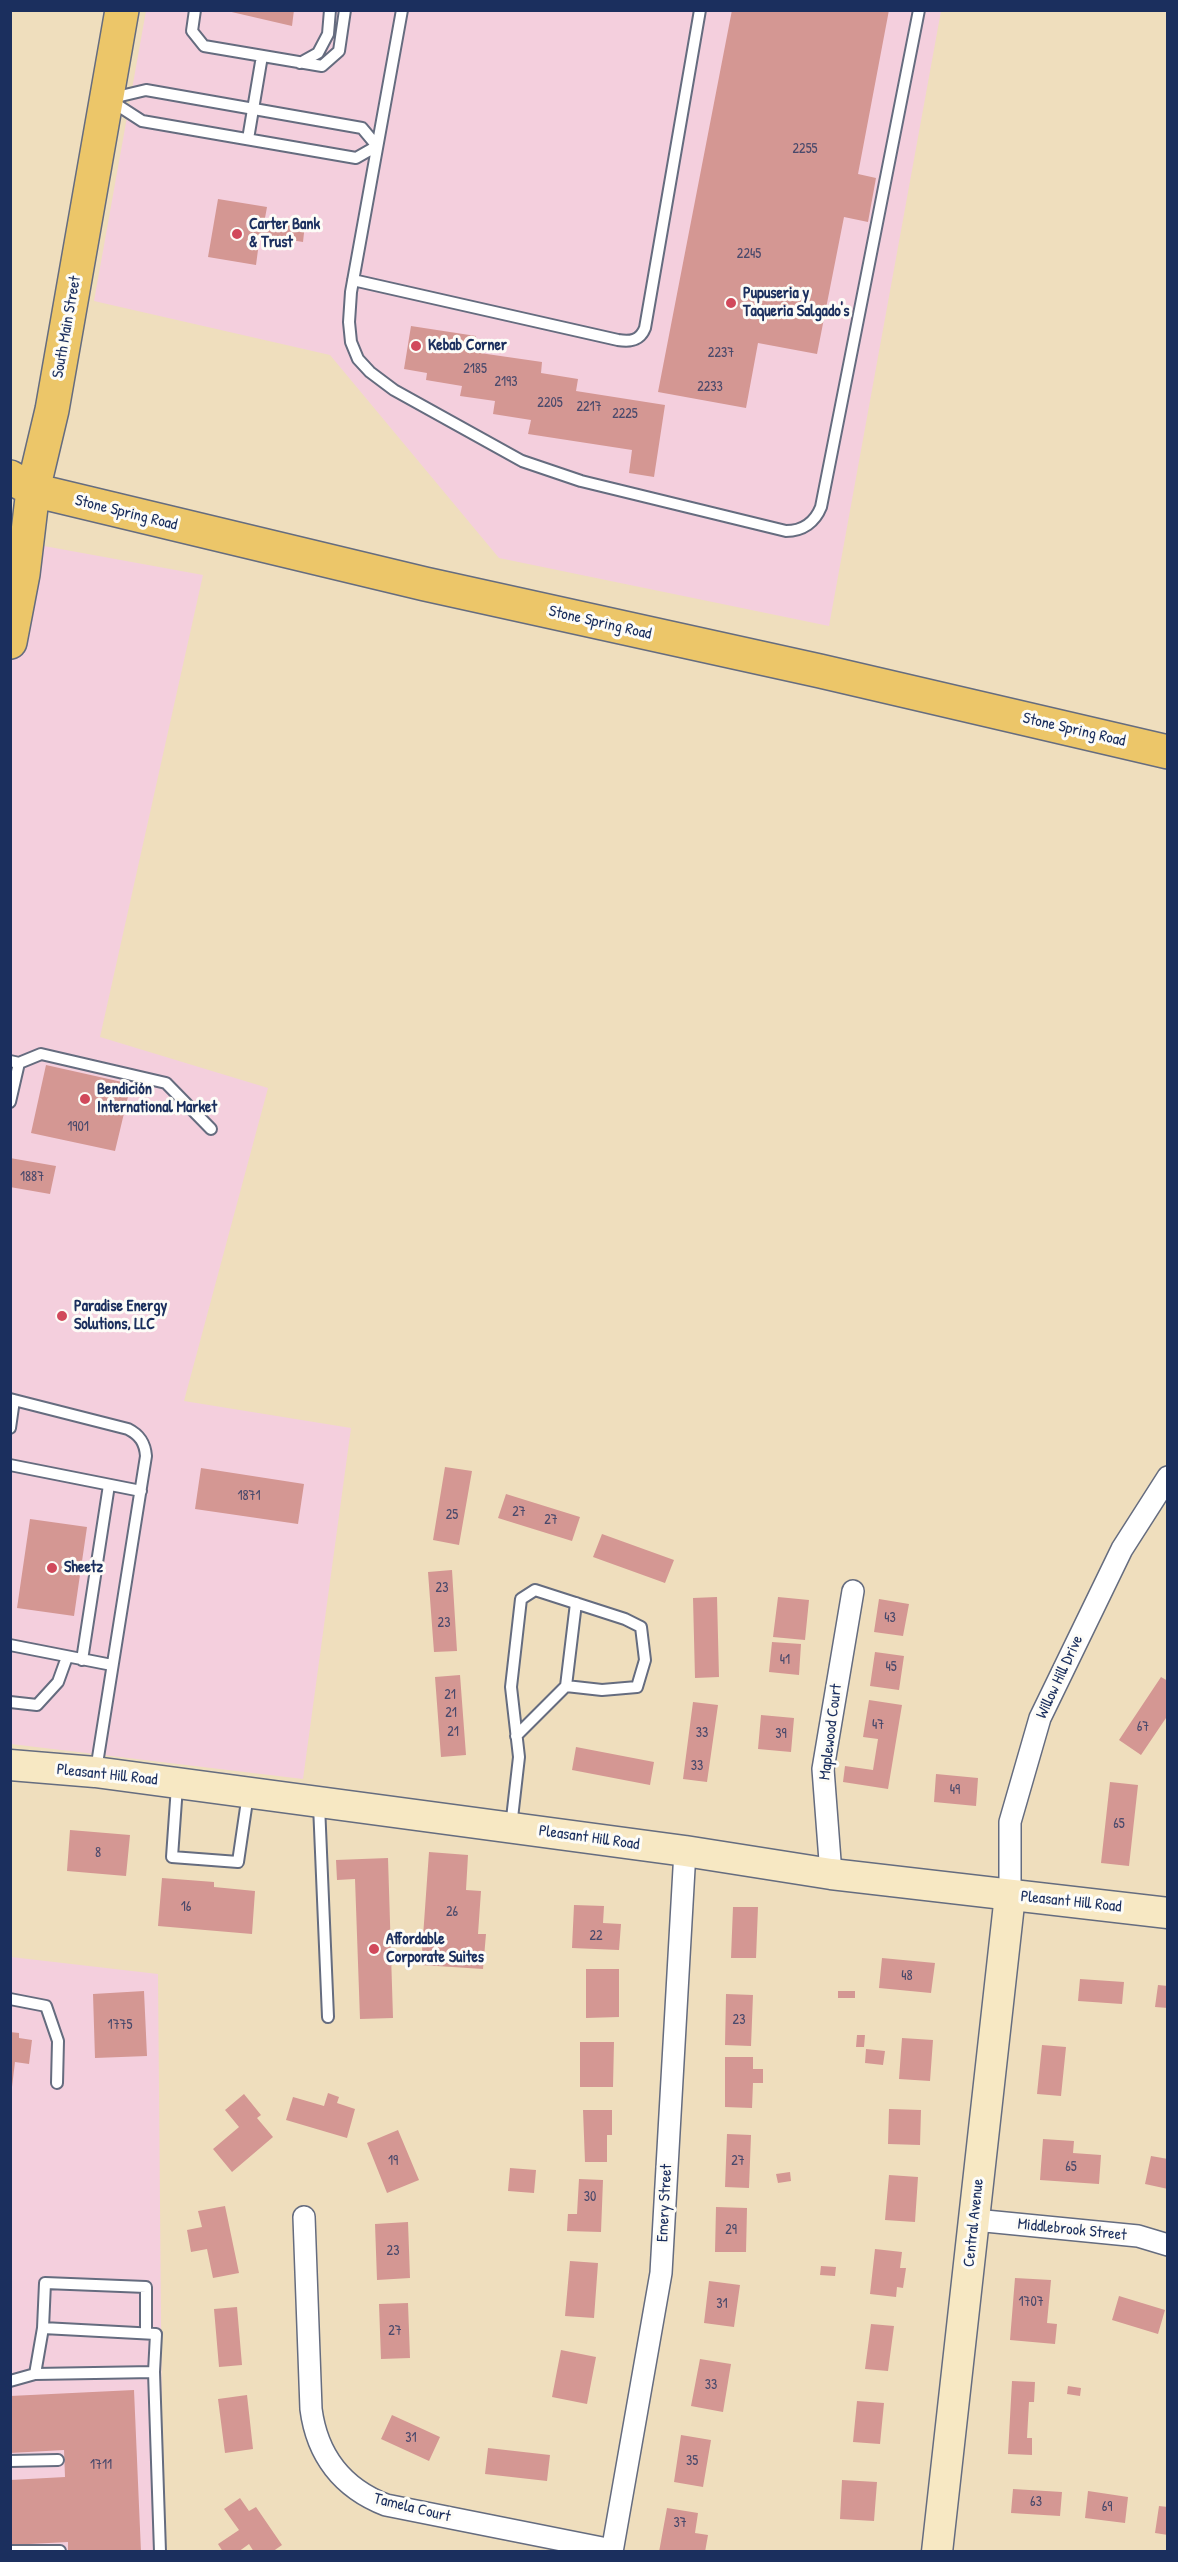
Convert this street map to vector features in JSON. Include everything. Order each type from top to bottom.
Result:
[{"type":"main road","name":"South Main Street","points":[[10,642],[23,574],[18,487],[52,410],[122,10]]},
{"type":"main road","name":"Stone Spring Road","points":[[18,487],[425,584],[820,671],[1167,752]]},
{"type":"street","name":"Willow Hill Drive","points":[[1010,1895],[1010,1822],[1040,1718],[1122,1549],[1167,1477]]},
{"type":"street","name":"Maplewood Court","points":[[831,1874],[823,1768],[853,1591]]},
{"type":"street","name":"Pleasant Hill Road","points":[[10,1765],[95,1772],[319,1801],[685,1851],[831,1874],[1167,1913]]},
{"type":"street","name":"Emery Street","points":[[612,2551],[661,2273],[685,1851]]},
{"type":"street","name":"Central Avenue","points":[[937,2552],[1010,1895]]},
{"type":"street","name":"Tamela Court","points":[[304,2217],[311,2409],[322,2450],[338,2475],[361,2494],[386,2505],[612,2551]]},
{"type":"street","name":"Middlebrook Street","points":[[975,2220],[1138,2236],[1167,2245]]},
{"type":"lane","points":[[195,10],[192,30],[204,46],[322,66],[339,51],[345,10]]},
{"type":"lane","points":[[300,63],[318,53],[328,34],[330,10]]},
{"type":"lane","points":[[402,10],[353,280],[349,322],[351,342],[358,359],[370,372],[394,390],[538,468],[581,481],[781,530],[799,530],[812,522],[821,507],[919,10]]},
{"type":"lane","points":[[353,280],[618,340],[629,342],[638,338],[645,328],[700,10]]},
{"type":"lane","points":[[248,140],[262,56]]},
{"type":"lane","points":[[108,99],[146,90],[362,128],[377,146]]},
{"type":"lane","points":[[108,99],[142,122],[357,158],[377,146]]},
{"type":"lane","points":[[10,1102],[15,1062],[41,1054],[166,1083],[211,1129]]},
{"type":"lane","points":[[10,1428],[12,1399],[134,1432],[143,1442],[146,1454],[95,1772]]},
{"type":"lane","points":[[10,1465],[141,1491]]},
{"type":"lane","points":[[82,1660],[109,1485]]},
{"type":"lane","points":[[511,1828],[519,1758],[511,1687],[520,1599],[535,1590],[625,1618],[641,1627],[645,1660],[638,1687],[602,1690],[566,1686]]},
{"type":"lane","points":[[516,1736],[566,1686],[576,1603]]},
{"type":"lane","points":[[10,1645],[112,1665]]},
{"type":"lane","points":[[10,1701],[37,1705],[58,1682],[66,1657]]},
{"type":"lane","points":[[177,1783],[172,1857],[238,1862],[248,1792]]},
{"type":"lane","points":[[319,1801],[328,2017]]},
{"type":"lane","points":[[10,1998],[46,2006],[58,2041],[57,2084]]},
{"type":"lane","points":[[35,2374],[43,2328],[45,2283],[146,2287],[146,2332]]},
{"type":"lane","points":[[43,2328],[156,2334],[154,2372],[160,2552]]},
{"type":"lane","points":[[10,2381],[35,2374],[154,2372]]},
{"type":"lane","points":[[10,2461],[58,2460]]},
{"type":"lane","points":[[10,2551],[60,2551]]},
{"type":"shaded area","points":[[146,11],[941,11],[829,626],[499,558],[330,355],[94,301]]},
{"type":"shaded area","points":[[11,540],[203,575],[100,1037],[268,1088],[184,1401],[351,1428],[303,1779],[11,1744]]},
{"type":"shaded area","points":[[11,1957],[158,1974],[163,2551],[11,2552]]},
{"type":"building","points":[[223,10],[294,10],[292,26]]},
{"type":"building","points":[[732,10],[889,10],[858,174],[876,178],[868,222],[844,217],[817,354],[758,343],[746,408],[658,392]]},
{"type":"building","points":[[218,199],[267,207],[265,218],[305,224],[303,242],[260,235],[256,265],[208,257]]},
{"type":"building","points":[[411,326],[476,336],[473,352],[542,362],[541,373],[578,379],[576,391],[665,405],[654,477],[629,473],[632,450],[528,434],[531,420],[493,414],[495,401],[460,396],[462,386],[426,380],[427,373],[404,369]]},
{"type":"building","points":[[46,1065],[131,1084],[115,1151],[31,1133]]},
{"type":"building","points":[[10,1158],[56,1166],[50,1194],[10,1187]]},
{"type":"building","points":[[445,1467],[472,1471],[459,1545],[433,1540]]},
{"type":"building","points":[[201,1468],[304,1484],[298,1524],[195,1509]]},
{"type":"building","points":[[506,1494],[580,1517],[572,1541],[498,1518]]},
{"type":"building","name":"Sheetz","points":[[30,1519],[87,1527],[74,1616],[17,1608]]},
{"type":"building","points":[[602,1534],[674,1560],[665,1583],[593,1557]]},
{"type":"building","points":[[452,1570],[457,1651],[434,1652],[428,1572]]},
{"type":"building","points":[[717,1597],[719,1677],[695,1678],[693,1598]]},
{"type":"building","points":[[778,1597],[809,1600],[805,1640],[773,1637]]},
{"type":"building","points":[[879,1599],[909,1604],[903,1636],[874,1632]]},
{"type":"building","points":[[772,1642],[801,1644],[799,1675],[769,1672]]},
{"type":"building","points":[[875,1652],[904,1656],[899,1690],[870,1686]]},
{"type":"building","points":[[460,1675],[466,1755],[441,1757],[435,1677]]},
{"type":"building","points":[[1161,1677],[1168,1681],[1168,1715],[1141,1755],[1119,1740]]},
{"type":"building","points":[[869,1700],[902,1705],[888,1789],[843,1782],[845,1766],[873,1770],[878,1739],[863,1737]]},
{"type":"building","points":[[693,1702],[718,1705],[707,1782],[683,1779]]},
{"type":"building","points":[[761,1715],[794,1718],[791,1752],[758,1749]]},
{"type":"building","points":[[576,1747],[654,1762],[650,1785],[572,1770]]},
{"type":"building","points":[[936,1774],[978,1778],[976,1806],[934,1802]]},
{"type":"building","points":[[1110,1782],[1138,1785],[1129,1866],[1101,1863]]},
{"type":"building","points":[[70,1830],[130,1835],[126,1876],[67,1871]]},
{"type":"building","points":[[429,1852],[468,1855],[466,1890],[481,1891],[478,1934],[486,1934],[483,1969],[421,1965]]},
{"type":"building","name":"Affordable Corporate Suites","points":[[388,1858],[393,2018],[360,2019],[355,1879],[337,1880],[336,1860]]},
{"type":"building","points":[[162,1878],[214,1882],[214,1887],[255,1891],[252,1934],[158,1926]]},
{"type":"building","points":[[574,1905],[604,1906],[603,1923],[621,1924],[619,1950],[572,1948]]},
{"type":"building","points":[[733,1907],[758,1907],[756,1958],[731,1958]]},
{"type":"building","points":[[882,1958],[935,1963],[931,1993],[879,1988]]},
{"type":"building","points":[[586,1969],[619,1969],[619,2017],[586,2018]]},
{"type":"building","points":[[1080,1979],[1124,1982],[1122,2004],[1078,2001]]},
{"type":"building","points":[[1158,1985],[1168,1986],[1168,2008],[1155,2007]]},
{"type":"building","points":[[144,1991],[147,2056],[95,2058],[93,1994]]},
{"type":"building","points":[[838,1991],[855,1991],[855,1998],[838,1998]]},
{"type":"building","points":[[726,1994],[753,1995],[751,2046],[725,2045]]},
{"type":"building","points":[[10,2032],[19,2033],[19,2038],[32,2040],[29,2064],[15,2062],[12,2087]]},
{"type":"building","points":[[857,2035],[865,2035],[864,2047],[856,2047]]},
{"type":"building","points":[[902,2038],[933,2040],[930,2081],[899,2079]]},
{"type":"building","points":[[580,2042],[614,2042],[613,2087],[580,2087]]},
{"type":"building","points":[[1042,2045],[1066,2047],[1061,2096],[1037,2094]]},
{"type":"building","points":[[866,2049],[885,2051],[883,2065],[865,2063]]},
{"type":"building","points":[[725,2057],[753,2057],[753,2069],[763,2069],[763,2083],[753,2083],[752,2108],[725,2107]]},
{"type":"building","points":[[328,2093],[339,2097],[337,2103],[355,2109],[347,2138],[286,2120],[293,2097],[324,2106]]},
{"type":"building","points":[[244,2094],[261,2115],[257,2118],[273,2137],[232,2172],[213,2149],[239,2127],[225,2110]]},
{"type":"building","points":[[889,2109],[921,2110],[920,2145],[888,2144]]},
{"type":"building","points":[[583,2110],[612,2110],[612,2135],[607,2135],[607,2162],[585,2162]]},
{"type":"building","points":[[398,2130],[419,2180],[387,2193],[367,2143]]},
{"type":"building","points":[[727,2134],[751,2135],[749,2188],[725,2187]]},
{"type":"building","points":[[1043,2139],[1074,2141],[1073,2153],[1101,2155],[1099,2184],[1040,2180]]},
{"type":"building","points":[[1151,2156],[1168,2159],[1168,2189],[1145,2184]]},
{"type":"building","points":[[510,2168],[536,2170],[534,2193],[508,2191]]},
{"type":"building","points":[[790,2172],[791,2181],[778,2183],[776,2174]]},
{"type":"building","points":[[889,2175],[918,2177],[915,2222],[885,2220]]},
{"type":"building","points":[[579,2179],[603,2180],[601,2232],[567,2231],[568,2214],[577,2214]]},
{"type":"building","points":[[225,2206],[239,2273],[213,2278],[207,2249],[191,2252],[187,2230],[202,2227],[198,2211]]},
{"type":"building","points":[[716,2207],[747,2208],[746,2252],[715,2252]]},
{"type":"building","points":[[408,2222],[410,2278],[377,2280],[375,2224]]},
{"type":"building","points":[[875,2249],[902,2252],[900,2268],[906,2268],[903,2288],[897,2287],[896,2297],[870,2294]]},
{"type":"building","points":[[570,2261],[598,2263],[594,2318],[565,2316]]},
{"type":"building","points":[[821,2266],[836,2267],[835,2276],[820,2275]]},
{"type":"building","points":[[1015,2278],[1051,2280],[1047,2323],[1057,2324],[1055,2344],[1010,2340]]},
{"type":"building","points":[[709,2281],[740,2285],[734,2327],[704,2323]]},
{"type":"building","points":[[1119,2296],[1165,2310],[1158,2334],[1112,2320]]},
{"type":"building","points":[[408,2303],[410,2358],[381,2359],[379,2304]]},
{"type":"building","points":[[237,2307],[242,2365],[219,2367],[214,2309]]},
{"type":"building","points":[[871,2324],[894,2326],[888,2371],[865,2369]]},
{"type":"building","points":[[561,2350],[596,2357],[587,2404],[552,2397]]},
{"type":"building","points":[[700,2359],[731,2364],[723,2412],[691,2406]]},
{"type":"building","points":[[1012,2381],[1035,2382],[1034,2402],[1029,2402],[1027,2438],[1032,2438],[1032,2455],[1008,2454]]},
{"type":"building","points":[[1068,2386],[1081,2388],[1080,2396],[1067,2394]]},
{"type":"building","points":[[134,2390],[141,2552],[68,2552],[68,2542],[10,2545],[10,2480],[65,2477],[64,2450],[10,2453],[10,2396]]},
{"type":"building","points":[[247,2395],[253,2449],[225,2453],[218,2399]]},
{"type":"building","points":[[857,2401],[884,2403],[880,2444],[853,2442]]},
{"type":"building","points":[[392,2415],[440,2437],[429,2461],[381,2439]]},
{"type":"building","points":[[681,2435],[711,2440],[703,2487],[674,2482]]},
{"type":"building","points":[[488,2448],[550,2455],[547,2481],[485,2474]]},
{"type":"building","points":[[842,2480],[877,2482],[874,2521],[840,2519]]},
{"type":"building","points":[[1013,2489],[1062,2492],[1060,2516],[1011,2513]]},
{"type":"building","points":[[1088,2491],[1128,2497],[1125,2523],[1085,2518]]},
{"type":"building","points":[[240,2498],[249,2511],[256,2507],[282,2545],[272,2552],[254,2552],[249,2544],[238,2552],[223,2552],[218,2544],[239,2530],[224,2509]]},
{"type":"building","points":[[1159,2506],[1168,2507],[1168,2535],[1155,2533]]},
{"type":"building","points":[[667,2508],[698,2513],[695,2533],[708,2535],[705,2552],[659,2552]]},
{"type":"place","name":"Carter Bank & Trust","points":[[237,234]]},
{"type":"place","name":"Pupuseria y Taqueria Salgado's","points":[[731,303]]},
{"type":"place","name":"Kebab Corner","points":[[416,346]]},
{"type":"place","name":"Bendición International Market","points":[[85,1099]]},
{"type":"place","name":"Paradise Energy Solutions, LLC","points":[[62,1316]]},
{"type":"place","name":"Sheetz","points":[[52,1568]]},
{"type":"place","name":"Affordable Corporate Suites","points":[[374,1949]]}]
